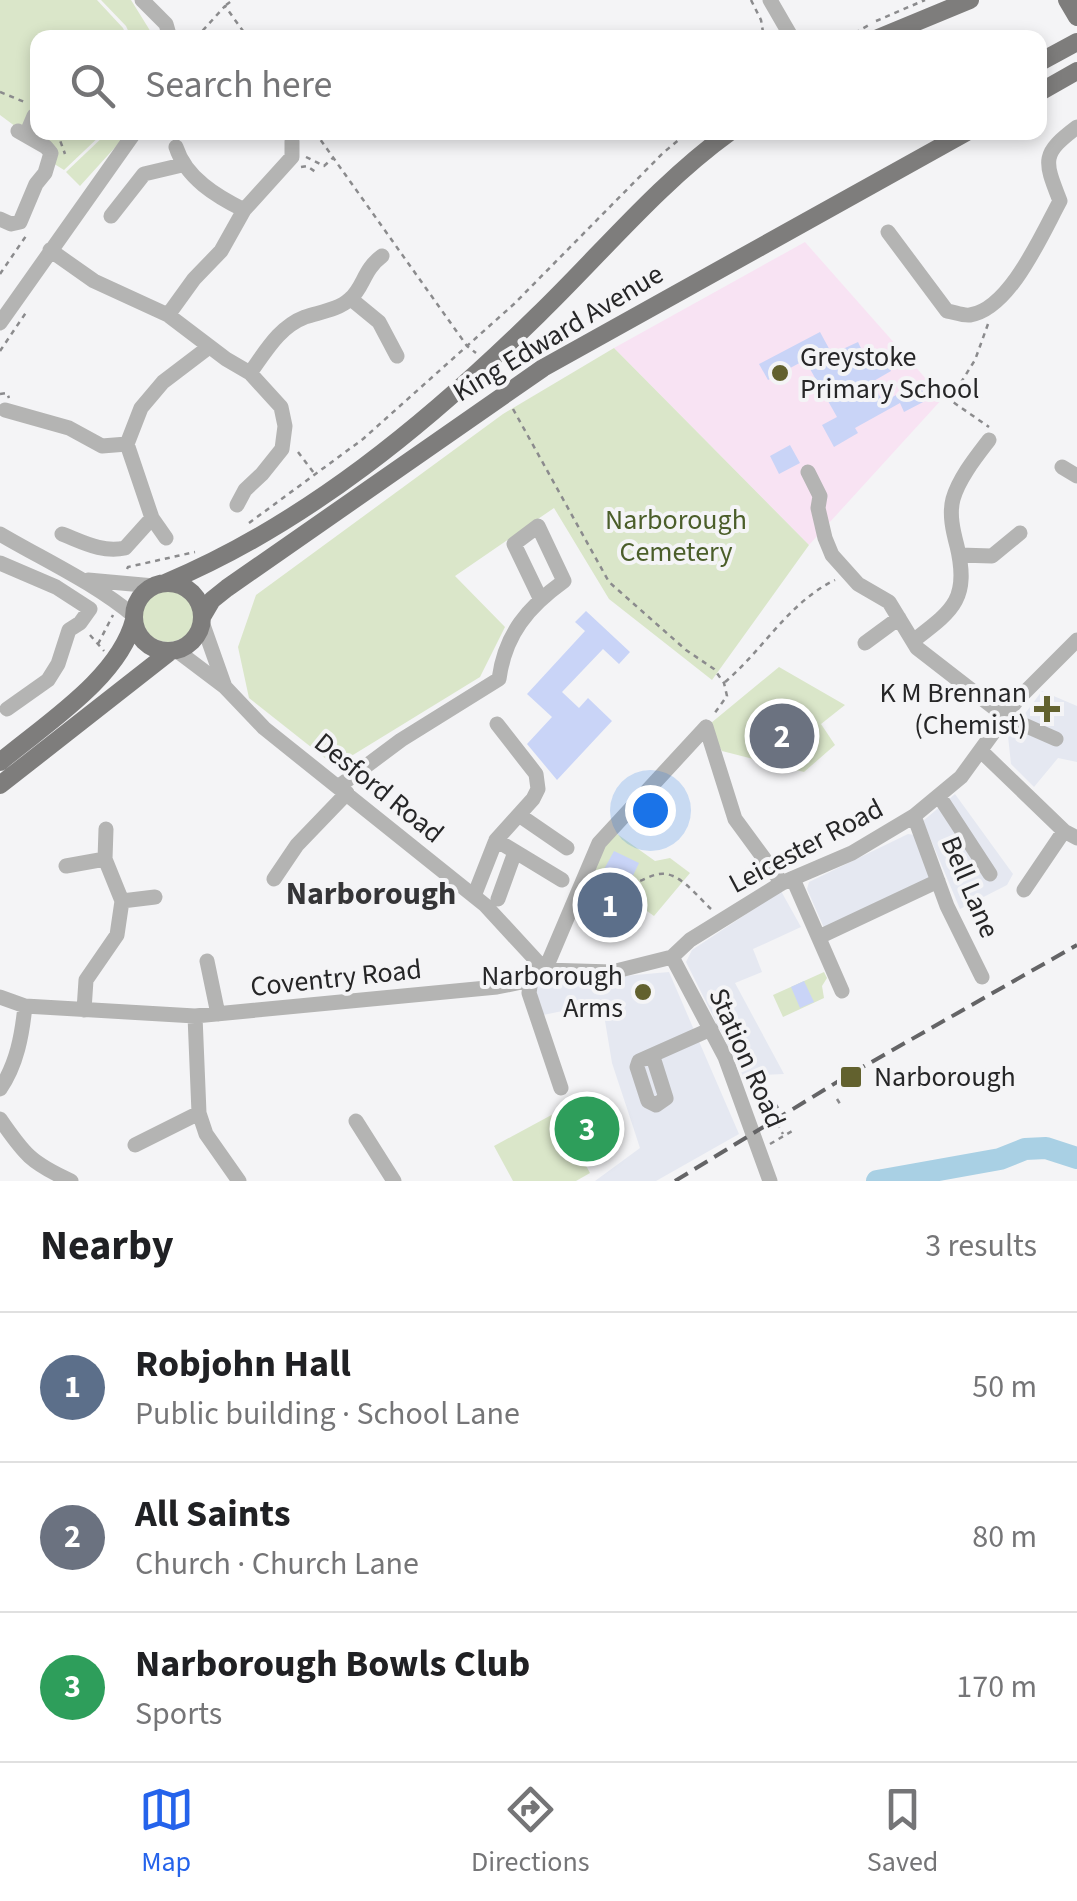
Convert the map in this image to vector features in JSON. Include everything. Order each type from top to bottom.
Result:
[{"type":"main road","points":[[897,30],[970,0]]},
{"type":"main road","points":[[1067,0],[1077,17]]},
{"type":"main road","points":[[1047,58],[1077,42]]},
{"type":"main road","points":[[1047,87],[1076,66]]},
{"type":"main road","name":"King Edward Avenue","points":[[159,585],[212,564],[268,533],[409,432],[488,362],[694,158],[719,140]]},
{"type":"main road","name":"King Edward Avenue","points":[[0,785],[173,651],[193,640],[212,600],[226,588],[506,391],[953,140]]},
{"type":"main road","points":[[0,762],[102,676],[123,651],[140,598],[159,585],[186,589],[200,606],[202,620]]},
{"type":"main road","points":[[134,618],[142,640],[173,651]]},
{"type":"street","points":[[142,0],[168,30]]},
{"type":"street","points":[[770,0],[786,30]]},
{"type":"street","points":[[888,232],[947,311],[969,315],[996,304],[1032,253],[1060,201],[1047,168],[1054,145],[1077,126]]},
{"type":"street","points":[[0,219],[16,223],[25,213],[51,154],[34,140]]},
{"type":"street","points":[[0,323],[129,140]]},
{"type":"street","points":[[176,147],[182,165],[219,198],[244,210]]},
{"type":"street","points":[[168,315],[220,250],[244,210],[296,157]]},
{"type":"street","points":[[111,216],[144,174],[182,165]]},
{"type":"street","points":[[50,250],[94,281],[168,315],[250,373],[281,408],[285,426],[282,449],[245,490],[237,505]]},
{"type":"street","points":[[250,373],[282,330],[351,299],[364,260],[382,256]]},
{"type":"street","points":[[351,299],[379,322],[396,356]]},
{"type":"street","points":[[166,538],[152,518],[127,444],[140,408],[163,382],[209,347]]},
{"type":"street","points":[[6,402],[102,446],[127,444]]},
{"type":"street","points":[[913,642],[952,611],[960,584],[952,501],[989,440]]},
{"type":"street","points":[[1062,467],[1077,476]]},
{"type":"street","points":[[808,472],[820,496],[818,508],[832,556],[858,584],[889,602],[913,642],[933,662],[1006,717],[1056,739]]},
{"type":"street","points":[[62,534],[94,547],[120,549],[152,518]]},
{"type":"street","points":[[959,555],[992,556],[1020,533]]},
{"type":"street","points":[[0,534],[88,580],[134,618]]},
{"type":"street","points":[[18,570],[29,550]]},
{"type":"street","points":[[0,563],[56,587],[90,609],[69,630],[58,664],[48,680],[7,709]]},
{"type":"street","points":[[88,580],[159,585]]},
{"type":"street","points":[[274,879],[343,790],[401,740],[499,679],[508,639],[540,598]]},
{"type":"street","points":[[865,643],[900,618]]},
{"type":"street","name":"Desford Road","points":[[202,620],[225,688]]},
{"type":"street","name":"Leicester Road","points":[[672,957],[722,920],[788,881],[852,854],[940,796],[981,752],[1017,700],[1077,640]]},
{"type":"street","name":"Desford Road","points":[[173,651],[225,688],[264,728],[474,896],[545,970]]},
{"type":"street","points":[[474,896],[496,840],[533,799],[539,781],[497,724]]},
{"type":"street","points":[[672,957],[612,972],[545,970],[600,843],[706,726]]},
{"type":"street","points":[[706,726],[734,819],[788,881],[842,991]]},
{"type":"street","points":[[981,752],[1071,834],[1024,890]]},
{"type":"street","points":[[940,796],[990,874]]},
{"type":"street","points":[[518,815],[568,848]]},
{"type":"street","name":"Bell Lane","points":[[914,816],[938,881],[982,977]]},
{"type":"street","points":[[84,1010],[86,980],[117,935],[122,901],[104,858],[106,829]]},
{"type":"street","points":[[496,840],[562,880]]},
{"type":"street","points":[[498,899],[515,852]]},
{"type":"street","points":[[66,866],[104,858]]},
{"type":"street","points":[[818,937],[938,881]]},
{"type":"street","points":[[122,901],[154,897]]},
{"type":"street","name":"Station Road","points":[[672,957],[710,1029],[770,1181]]},
{"type":"street","points":[[207,961],[218,1014]]},
{"type":"street","name":"Coventry Road","points":[[0,997],[25,1006],[195,1016],[447,993],[531,980],[545,970]]},
{"type":"street","points":[[531,980],[529,993],[561,1088]]},
{"type":"street","points":[[0,1089],[10,1075],[18,1050],[25,1006]]},
{"type":"street","points":[[195,1016],[198,1113],[206,1134],[239,1181]]},
{"type":"street","points":[[652,1057],[710,1029]]},
{"type":"street","points":[[134,1145],[198,1113]]},
{"type":"street","points":[[0,1119],[23,1153],[70,1181]]},
{"type":"street","points":[[356,1121],[394,1181]]},
{"type":"path","points":[[203,30],[233,0]]},
{"type":"path","points":[[751,0],[763,30]]},
{"type":"path","points":[[225,6],[242,30]]},
{"type":"path","points":[[0,92],[30,108]]},
{"type":"path","points":[[321,140],[468,346],[488,362]]},
{"type":"path","points":[[245,526],[363,439],[468,346],[678,140]]},
{"type":"path","points":[[296,157],[324,166],[334,158]]},
{"type":"path","points":[[296,157],[317,173]]},
{"type":"path","points":[[989,440],[990,428],[950,400],[975,360],[996,304]]},
{"type":"path","points":[[0,351],[28,310]]},
{"type":"path","points":[[506,391],[519,422],[609,582],[686,650],[714,669],[724,683],[727,696],[706,726]]},
{"type":"path","points":[[289,444],[304,457],[314,475]]},
{"type":"path","points":[[123,584],[128,566],[200,551]]},
{"type":"path","points":[[724,683],[748,662],[799,602],[844,576],[858,584]]},
{"type":"path","points":[[590,864],[627,887],[662,874],[676,876],[722,920]]},
{"type":"path","points":[[837,1099],[842,1107]]},
{"type":"path","points":[[752,1104],[767,1105],[774,1101],[778,1108]]},
{"type":"path","points":[[767,1105],[784,1135]]},
{"type":"path","points":[[773,1142],[794,1130]]},
{"type":"shaded area","name":"Greystoke Primary School","points":[[805,242],[943,398],[809,545],[614,348]]},
{"type":"shaded area","points":[[1042,691],[1077,706],[1077,762],[1058,758],[1034,787],[1011,764],[1008,736]]},
{"type":"shaded area","points":[[955,794],[1013,874],[1007,885],[960,909],[923,821]]},
{"type":"shaded area","points":[[908,834],[915,835],[934,887],[828,937],[807,889],[809,882]]},
{"type":"shaded area","points":[[781,891],[801,927],[753,949],[762,972],[735,983],[784,1074],[743,1076],[686,962],[692,950]]},
{"type":"shaded area","points":[[669,972],[739,1134],[656,1181],[595,1181],[640,1148],[612,1063],[602,1003],[543,1015],[533,984]]},
{"type":"green space","points":[[0,0],[97,0],[123,28],[30,30],[30,137],[0,115]]},
{"type":"green space","points":[[101,0],[131,0],[150,30],[128,30]]},
{"type":"green space","points":[[34,140],[96,140],[64,170],[48,160],[51,153]]},
{"type":"green space","points":[[100,140],[122,140],[80,186],[66,172]]},
{"type":"green space","name":"Narborough Cemetery","points":[[614,348],[809,545],[712,680],[609,599],[554,508],[455,576],[505,627],[480,677],[335,766],[249,698],[238,647],[256,595],[503,414]]},
{"type":"green space","points":[[168,590],[187,597],[194,616],[187,635],[168,642],[149,635],[142,616],[149,597]]},
{"type":"green space","points":[[779,667],[845,705],[821,724],[835,745],[804,772],[722,751],[711,732],[711,723]]},
{"type":"green space","points":[[613,831],[655,861],[670,858],[690,873],[654,916],[592,872]]},
{"type":"green space","points":[[824,972],[824,998],[783,1017],[773,995]]},
{"type":"green space","points":[[557,1112],[590,1173],[576,1181],[513,1181],[494,1146]]},
{"type":"building","points":[[820,332],[832,354],[858,342],[868,363],[883,355],[891,371],[872,382],[883,402],[919,383],[927,400],[904,412],[900,403],[855,428],[858,433],[834,447],[822,425],[837,417],[805,360],[768,380],[759,364]]},
{"type":"building","points":[[790,445],[800,463],[779,474],[770,456]]},
{"type":"building","points":[[586,611],[630,652],[619,664],[603,649],[562,692],[579,708],[588,698],[612,721],[557,780],[527,744],[552,717],[527,694],[585,631],[575,622]]},
{"type":"building","points":[[756,714],[815,730],[807,758],[748,742]]},
{"type":"building","points":[[614,851],[639,863],[629,884],[603,871]]},
{"type":"building","points":[[598,887],[632,910],[623,923],[588,900]]},
{"type":"building","points":[[804,981],[814,1002],[800,1008],[791,987]]},
{"type":"waterway","points":[[877,1181],[1000,1159],[1025,1149],[1046,1148],[1077,1158]]},
{"type":"railway","points":[[675,1181],[847,1076],[1077,945]]},
{"type":"place","name":"Greystoke Primary School","points":[[780,373]]},
{"type":"place","name":"K M Brennan (Chemist)","points":[[1047,709]]},
{"type":"place","name":"All Saints","points":[[782,736]]},
{"type":"place","name":"Robjohn Hall","points":[[610,905]]},
{"type":"place","name":"Narborough Arms","points":[[643,992]]},
{"type":"place","name":"Narborough","points":[[851,1077]]},
{"type":"place","name":"Narborough Bowls Club","points":[[587,1129]]},
{"type":"district","name":"Narborough","points":[[371,894]]}]
